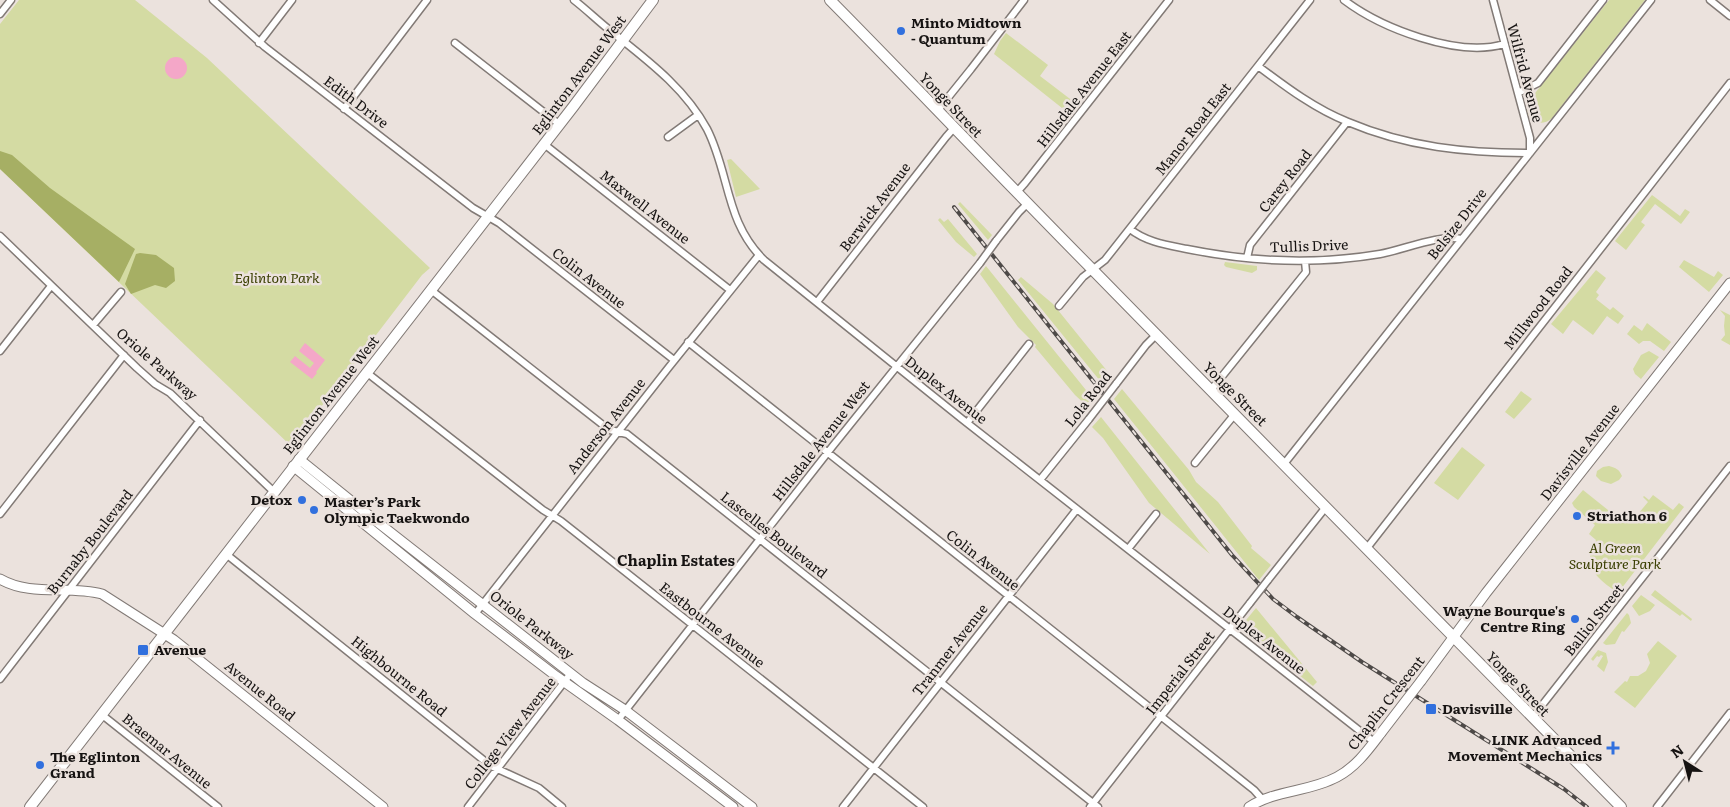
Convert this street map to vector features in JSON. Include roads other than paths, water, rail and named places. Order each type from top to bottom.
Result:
[{"type":"main road","name":"Eglinton Avenue West","points":[[30,807],[544,144],[653,0]]},
{"type":"main road","name":"Yonge Street","points":[[830,0],[1621,807]]},
{"type":"street","points":[[0,14],[11,0]]},
{"type":"street","name":"Edith Drive","points":[[214,0],[259,42],[472,208],[488,216]]},
{"type":"street","points":[[259,42],[292,0]]},
{"type":"street","points":[[344,109],[427,0]]},
{"type":"street","name":"Duplex Avenue","points":[[574,0],[669,80],[698,115],[715,146],[738,224],[759,255],[967,423],[1374,742]]},
{"type":"street","points":[[938,110],[1024,0]]},
{"type":"street","name":"Hillsdale Avenue East","points":[[1017,192],[1169,0]]},
{"type":"street","name":"Manor Road East","points":[[1059,306],[1083,277],[1103,263],[1310,0]]},
{"type":"street","points":[[1344,0],[1359,11],[1388,25],[1445,44],[1482,48],[1504,44]]},
{"type":"street","name":"Wilfrid Avenue","points":[[1493,0],[1530,138],[1530,153]]},
{"type":"street","points":[[1518,93],[1538,83],[1603,0]]},
{"type":"street","name":"Belsize Drive","points":[[1284,464],[1651,0]]},
{"type":"street","points":[[1710,0],[1729,13]]},
{"type":"street","points":[[454,43],[559,124]]},
{"type":"street","points":[[1258,66],[1313,104],[1347,122],[1394,139],[1436,148],[1530,153]]},
{"type":"street","name":"Millwood Road","points":[[1367,548],[1730,83]]},
{"type":"street","points":[[668,137],[698,115]]},
{"type":"street","name":"Carey Road","points":[[1247,258],[1250,245],[1347,122]]},
{"type":"street","name":"Berwick Avenue","points":[[818,302],[885,213],[954,128]]},
{"type":"street","name":"Maxwell Avenue","points":[[544,144],[730,290]]},
{"type":"street","name":"Hillsdale Avenue West","points":[[618,720],[827,452],[980,263],[1017,214],[1028,204]]},
{"type":"street","name":"Colin Avenue","points":[[488,216],[674,360]]},
{"type":"street","name":"Tullis Drive","points":[[1130,229],[1140,236],[1155,241],[1206,253],[1247,258],[1305,261],[1380,254],[1448,238],[1461,239]]},
{"type":"street","name":"Oriole Parkway","points":[[0,236],[149,379],[170,393],[200,420],[274,492]]},
{"type":"street","name":"Anderson Avenue","points":[[475,614],[688,342],[759,255]]},
{"type":"street","points":[[1211,390],[1306,272],[1305,261]]},
{"type":"street","name":"Davisville Avenue","points":[[1454,638],[1486,593],[1730,283]]},
{"type":"street","points":[[0,351],[51,286]]},
{"type":"street","name":"Lascelles Boulevard","points":[[431,290],[603,425],[610,430],[627,434],[1094,806]]},
{"type":"street","points":[[92,325],[120,292]]},
{"type":"street","name":"Lola Road","points":[[1040,480],[1146,345],[1157,334]]},
{"type":"street","name":"Colin Avenue","points":[[688,342],[1254,790],[1262,799]]},
{"type":"street","points":[[967,423],[1029,344]]},
{"type":"street","points":[[0,514],[124,355]]},
{"type":"street","name":"Eastbourne Avenue","points":[[366,372],[561,521],[923,807]]},
{"type":"street","points":[[1195,463],[1235,414]]},
{"type":"street","name":"Burnaby Boulevard","points":[[0,680],[200,420]]},
{"type":"street","name":"Oriole Parkway","points":[[296,462],[321,476],[571,673],[625,710],[752,807]]},
{"type":"street","name":"Oriole Parkway","points":[[296,462],[315,484],[475,614],[733,807]]},
{"type":"street","name":"Balliol Street","points":[[1532,718],[1730,466]]},
{"type":"street","points":[[315,484],[321,476]]},
{"type":"street","name":"Imperial Street","points":[[1094,806],[1161,716],[1326,507]]},
{"type":"street","name":"Tranmer Avenue","points":[[842,807],[1077,509]]},
{"type":"street","points":[[1128,549],[1156,514]]},
{"type":"street","name":"Highbourne Road","points":[[226,554],[491,766],[538,788],[562,807]]},
{"type":"street","name":"Avenue Road","points":[[0,579],[23,588],[90,590],[102,594],[164,633],[383,807]]},
{"type":"street","name":"Chaplin Crescent","points":[[1248,807],[1262,799],[1336,777],[1357,762],[1381,734],[1454,638]]},
{"type":"street","name":"College View Avenue","points":[[468,807],[571,673]]},
{"type":"street","points":[[1657,807],[1730,713]]},
{"type":"street","name":"Braemar Avenue","points":[[101,714],[218,807]]},
{"type":"railway","points":[[954,207],[1232,555],[1273,599],[1362,662],[1564,789],[1587,807]]},
{"type":"place","name":"Minto Midtown - Quantum","points":[[901,31]]},
{"type":"place","name":"Detox","points":[[302,500]]},
{"type":"place","name":"Master’s Park Olympic Taekwondo","points":[[314,510]]},
{"type":"place","name":"Striathon 6","points":[[1577,516]]},
{"type":"place","name":"Wayne Bourque's Centre Ring","points":[[1575,619]]},
{"type":"place","name":"Avenue","points":[[143,650]]},
{"type":"place","name":"Davisville","points":[[1431,709]]},
{"type":"place","name":"LINK Advanced Movement Mechanics","points":[[1613,748]]},
{"type":"place","name":"The Eglinton Grand","points":[[40,765]]},
{"type":"district","name":"Chaplin Estates","points":[[676,561]]},
{"type":"park label","name":"Eglinton Park","points":[[277,278]]},
{"type":"park label","name":"Al Green Sculpture Park","points":[[1615,556]]}]
